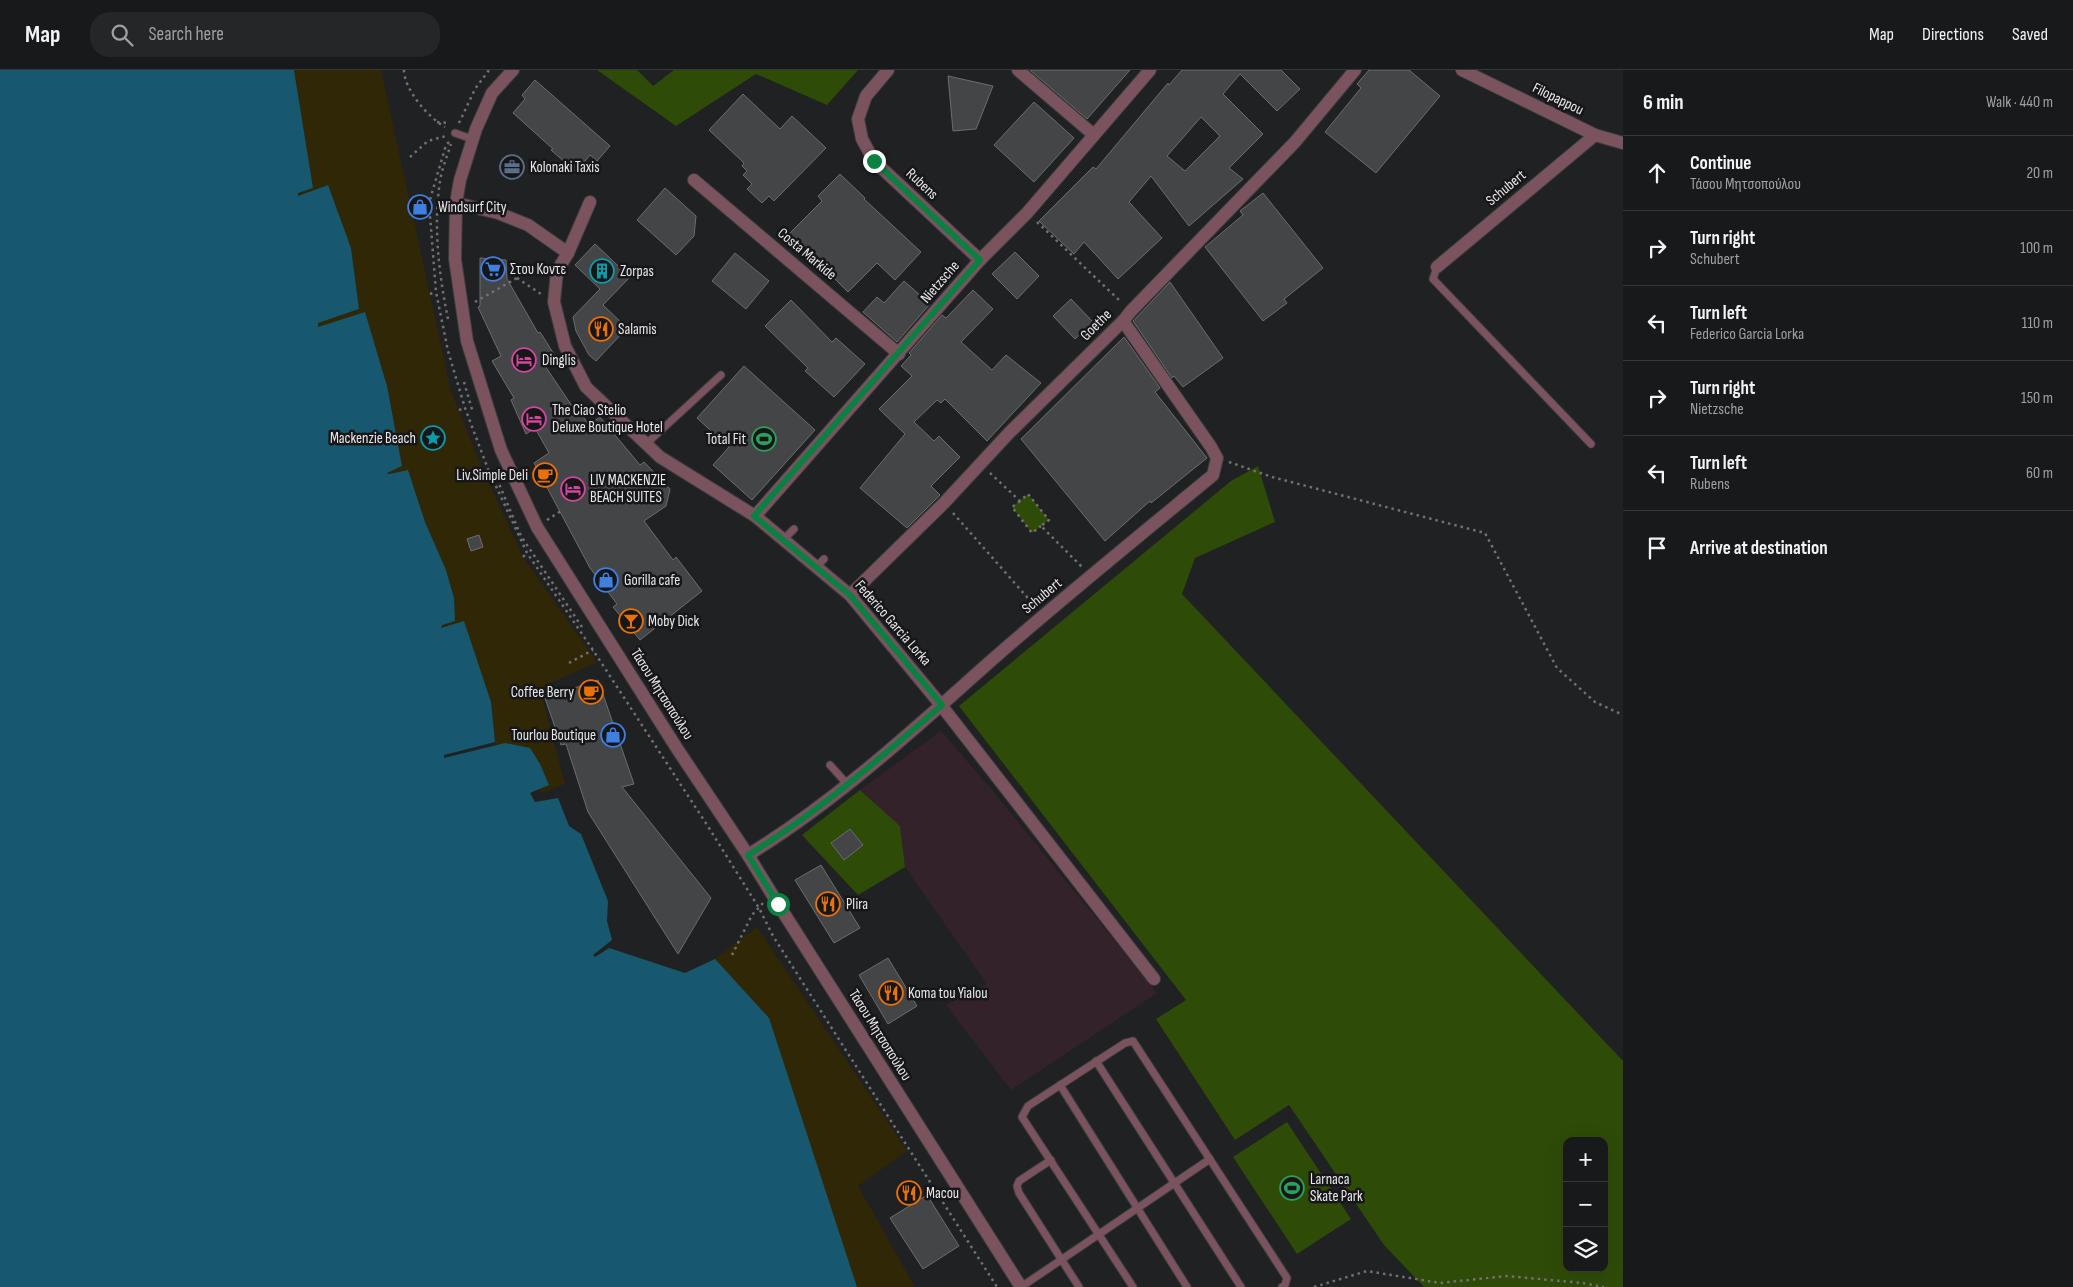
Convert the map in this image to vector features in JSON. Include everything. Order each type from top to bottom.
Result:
[{"type":"street","name":"Τάσου Μητσοπούλου","points":[[513,70],[492,93],[472,139],[460,180],[456,203],[455,259],[467,341],[501,450],[538,527],[676,747],[748,855],[1021,1287]]},
{"type":"street","name":"Rubens","points":[[888,70],[866,96],[858,119],[862,139],[874,161],[980,260]]},
{"type":"street","points":[[1018,70],[1094,135]]},
{"type":"street","name":"Nietzsche","points":[[754,516],[980,260],[1027,212],[1150,70]]},
{"type":"street","name":"Goethe","points":[[850,595],[944,503],[1008,433],[1127,316],[1295,142],[1355,70]]},
{"type":"street","name":"Filopappou","points":[[1462,70],[1595,135],[1620,144]]},
{"type":"street","name":"Schubert","points":[[1437,267],[1595,135]]},
{"type":"street","name":"Costa Markide","points":[[694,180],[899,354]]},
{"type":"street","name":"Federico Garcia Lorka","points":[[590,202],[568,253],[557,270],[554,302],[565,346],[586,387],[660,457],[754,516],[784,539],[820,562],[942,705],[1154,979]]},
{"type":"street","points":[[456,203],[498,213],[528,225],[568,253]]},
{"type":"street","points":[[1127,316],[1217,458]]},
{"type":"street","name":"Schubert","points":[[748,855],[789,830],[848,785],[1090,576],[1213,475],[1217,458]]},
{"type":"lane","points":[[455,133],[472,139]]},
{"type":"lane","points":[[1437,267],[1434,279],[1591,444]]},
{"type":"lane","points":[[646,444],[721,375]]},
{"type":"lane","points":[[784,539],[794,529]]},
{"type":"lane","points":[[830,765],[848,785]]},
{"type":"lane","points":[[1134,1287],[1022,1117],[1028,1106],[1125,1043],[1133,1041],[1287,1278],[1285,1285],[1282,1287]]},
{"type":"lane","points":[[1096,1062],[1241,1287]]},
{"type":"lane","points":[[1060,1085],[1187,1287]]},
{"type":"lane","points":[[1021,1287],[1210,1159]]},
{"type":"lane","points":[[1051,1160],[1019,1181],[1017,1186],[1079,1287]]},
{"type":"path","points":[[404,70],[404,78],[418,102],[436,122],[455,133]]},
{"type":"path","points":[[463,115],[475,89],[490,70]]},
{"type":"path","points":[[436,122],[459,124]]},
{"type":"path","points":[[410,158],[428,141],[455,133]]},
{"type":"path","points":[[1027,212],[1127,316]]},
{"type":"path","points":[[517,278],[518,272]]},
{"type":"path","points":[[463,309],[517,278]]},
{"type":"path","points":[[517,278],[554,302]]},
{"type":"path","points":[[430,294],[436,292]]},
{"type":"path","points":[[459,410],[465,408]]},
{"type":"path","points":[[1217,458],[1272,478],[1486,534],[1556,668],[1595,702],[1623,715]]},
{"type":"path","points":[[980,464],[1020,501]]},
{"type":"path","points":[[1028,494],[1049,520],[1032,533],[1012,507],[1020,501],[1028,494]]},
{"type":"path","points":[[944,503],[1043,616]]},
{"type":"path","points":[[1041,526],[1090,576]]},
{"type":"path","points":[[522,557],[530,551]]},
{"type":"path","points":[[569,663],[594,650]]},
{"type":"path","points":[[761,913],[766,910]]},
{"type":"path","points":[[732,955],[752,915]]},
{"type":"path","points":[[1314,1287],[1367,1270],[1440,1283],[1506,1276],[1583,1283],[1604,1287]]},
{"type":"shaded area","points":[[941,731],[992,790],[1157,993],[1011,1090],[946,1005],[987,984],[905,867],[900,826],[860,790]]},
{"type":"green space","points":[[597,70],[637,70],[653,86],[674,70],[858,70],[827,105],[756,74],[676,126]]},
{"type":"green space","points":[[1258,466],[1275,522],[1195,558],[1182,594],[1623,1061],[1623,1287],[1424,1287],[1384,1245],[1289,1105],[1235,1140],[1156,1019],[1186,1000],[959,706],[1231,481]]},
{"type":"green space","points":[[1028,494],[1049,520],[1032,533],[1012,507]]},
{"type":"green space","points":[[860,790],[900,826],[905,867],[858,895],[802,835]],"holes":[[[850,829],[863,845],[844,860],[831,843]]]},
{"type":"green space","name":"Larnaca Skate Park","points":[[1287,1122],[1351,1219],[1297,1254],[1233,1157]]},
{"type":"sand","name":"Mackenzie Beach","points":[[294,70],[381,70],[451,391],[482,468],[523,557],[597,662],[540,688],[565,784],[542,793],[495,742],[491,702],[464,622],[441,628],[454,598],[446,570],[425,522],[408,470],[388,474],[387,472],[402,466],[387,386],[365,313],[318,327],[317,323],[359,309],[351,248],[327,185],[298,196],[298,193],[312,188]]},
{"type":"sand","points":[[757,927],[907,1151],[858,1186],[915,1287],[805,1287],[609,948],[685,973],[715,959]]},
{"type":"water","points":[[0,70],[294,70],[313,188],[298,193],[298,196],[328,185],[351,248],[359,309],[318,323],[318,327],[365,312],[387,386],[402,466],[387,473],[408,470],[425,522],[446,570],[454,598],[455,621],[442,625],[441,628],[464,621],[491,702],[495,742],[444,755],[444,758],[505,743],[530,748],[540,764],[549,785],[530,793],[535,802],[558,798],[569,826],[581,834],[608,901],[607,921],[612,940],[593,955],[595,957],[609,948],[685,973],[715,959],[769,1018],[857,1287],[0,1287]]},
{"type":"building","points":[[1030,70],[1130,70],[1087,119]]},
{"type":"building","points":[[1182,70],[1281,70],[1300,89],[1277,111],[1240,74],[1223,94],[1263,134],[1229,168],[1243,179],[1189,226],[1151,176],[1129,202],[1162,238],[1118,279],[1084,242],[1074,254],[1039,221],[1093,167],[1096,169],[1168,83],[1169,85]],"holes":[[[1201,117],[1220,136],[1185,171],[1167,156]]]},
{"type":"building","points":[[1369,70],[1409,70],[1440,96],[1376,173],[1325,132],[1361,88],[1357,84]]},
{"type":"building","points":[[948,76],[993,86],[976,129],[953,131]]},
{"type":"building","points":[[535,80],[610,146],[597,161],[590,155],[576,172],[513,113],[525,99],[522,95]]},
{"type":"building","points":[[743,94],[780,129],[792,116],[826,148],[774,201],[769,196],[762,203],[747,189],[752,184],[743,175],[747,171],[742,166],[744,163],[709,130]]},
{"type":"building","points":[[1034,102],[1074,138],[1034,182],[994,145]]},
{"type":"building","name":"Kolonaki Taxis","points":[[507,158],[520,160],[516,177],[504,174]]},
{"type":"building","points":[[840,174],[921,252],[895,280],[877,263],[848,292],[814,258],[809,263],[785,238],[822,201],[818,196]]},
{"type":"building","points":[[665,188],[696,216],[694,236],[676,255],[637,220]]},
{"type":"building","points":[[1263,193],[1323,268],[1284,299],[1287,303],[1263,321],[1205,247],[1243,215],[1240,211]]},
{"type":"building","points":[[595,244],[630,277],[603,305],[627,328],[596,361],[589,355],[576,331],[573,317],[600,289],[575,265]]},
{"type":"building","points":[[1015,252],[1039,276],[1017,299],[992,274]]},
{"type":"building","points":[[735,253],[769,281],[746,309],[712,281]]},
{"type":"building","points":[[480,258],[506,260],[507,279],[538,333],[540,332],[557,359],[545,366],[572,406],[575,405],[589,425],[600,417],[640,465],[644,462],[670,489],[666,506],[644,521],[673,560],[676,557],[702,591],[640,640],[613,607],[617,604],[590,568],[534,463],[549,453],[535,428],[526,434],[511,400],[514,398],[492,361],[501,356],[478,307],[480,306]]},
{"type":"building","points":[[904,281],[930,304],[897,342],[863,312],[877,297],[884,303]]},
{"type":"building","points":[[1170,282],[1223,358],[1183,387],[1174,376],[1172,378],[1133,321]]},
{"type":"building","points":[[973,290],[993,309],[961,342],[992,370],[1006,355],[1041,383],[987,441],[945,399],[941,403],[937,400],[914,422],[934,441],[939,436],[960,457],[931,486],[940,495],[907,528],[860,488],[905,434],[879,409],[912,376],[901,366],[911,355],[909,353],[942,315],[946,318]]},
{"type":"building","points":[[1071,299],[1093,322],[1075,339],[1053,316]]},
{"type":"building","points":[[791,300],[832,342],[836,338],[865,364],[834,397],[805,371],[808,368],[765,326]]},
{"type":"building","points":[[1124,337],[1160,388],[1155,392],[1207,458],[1151,503],[1150,501],[1105,541],[1021,439]]},
{"type":"building","name":"Total Fit","points":[[744,366],[815,430],[752,500],[713,465],[729,447],[697,418]]},
{"type":"building","points":[[479,535],[483,547],[471,551],[467,539]]},
{"type":"building","points":[[598,680],[634,784],[622,787],[711,898],[678,954],[588,812],[566,744],[561,745],[545,698]]},
{"type":"building","points":[[850,829],[863,845],[844,860],[831,843]]},
{"type":"building","name":"Plira","points":[[821,865],[860,928],[834,943],[795,880]]},
{"type":"building","points":[[888,958],[917,1006],[888,1024],[859,975]]},
{"type":"building","points":[[927,1195],[959,1246],[923,1269],[890,1218]]},
{"type":"place","name":"Kolonaki Taxis","points":[[512,167]]},
{"type":"place","name":"Windsurf City","points":[[420,207]]},
{"type":"place","name":"Στου Κοντε","points":[[493,269]]},
{"type":"place","name":"Zorpas","points":[[602,271]]},
{"type":"place","name":"Salamis","points":[[601,329]]},
{"type":"place","name":"Dinglis","points":[[524,360]]},
{"type":"place","name":"The Ciao Stelio Deluxe Boutique Hotel","points":[[534,419]]},
{"type":"place","name":"Mackenzie Beach","points":[[433,438]]},
{"type":"place","name":"Total Fit","points":[[764,439]]},
{"type":"place","name":"Liv.Simple Deli","points":[[545,475]]},
{"type":"place","name":"LIV MACKENZIE BEACH SUITES","points":[[573,489]]},
{"type":"place","name":"Gorilla cafe","points":[[606,580]]},
{"type":"place","name":"Moby Dick","points":[[631,621]]},
{"type":"place","name":"Coffee Berry","points":[[591,692]]},
{"type":"place","name":"Tourlou Boutique","points":[[613,735]]},
{"type":"place","name":"Plira","points":[[828,904]]},
{"type":"place","name":"Koma tou Yialou","points":[[891,993]]},
{"type":"place","name":"Larnaca Skate Park","points":[[1292,1188]]},
{"type":"place","name":"Macou","points":[[909,1193]]},
{"type":"route","points":[[778,904],[748,855],[789,830],[862,774],[942,705],[850,595],[798,550],[754,516],[980,260],[874,161]]}]
